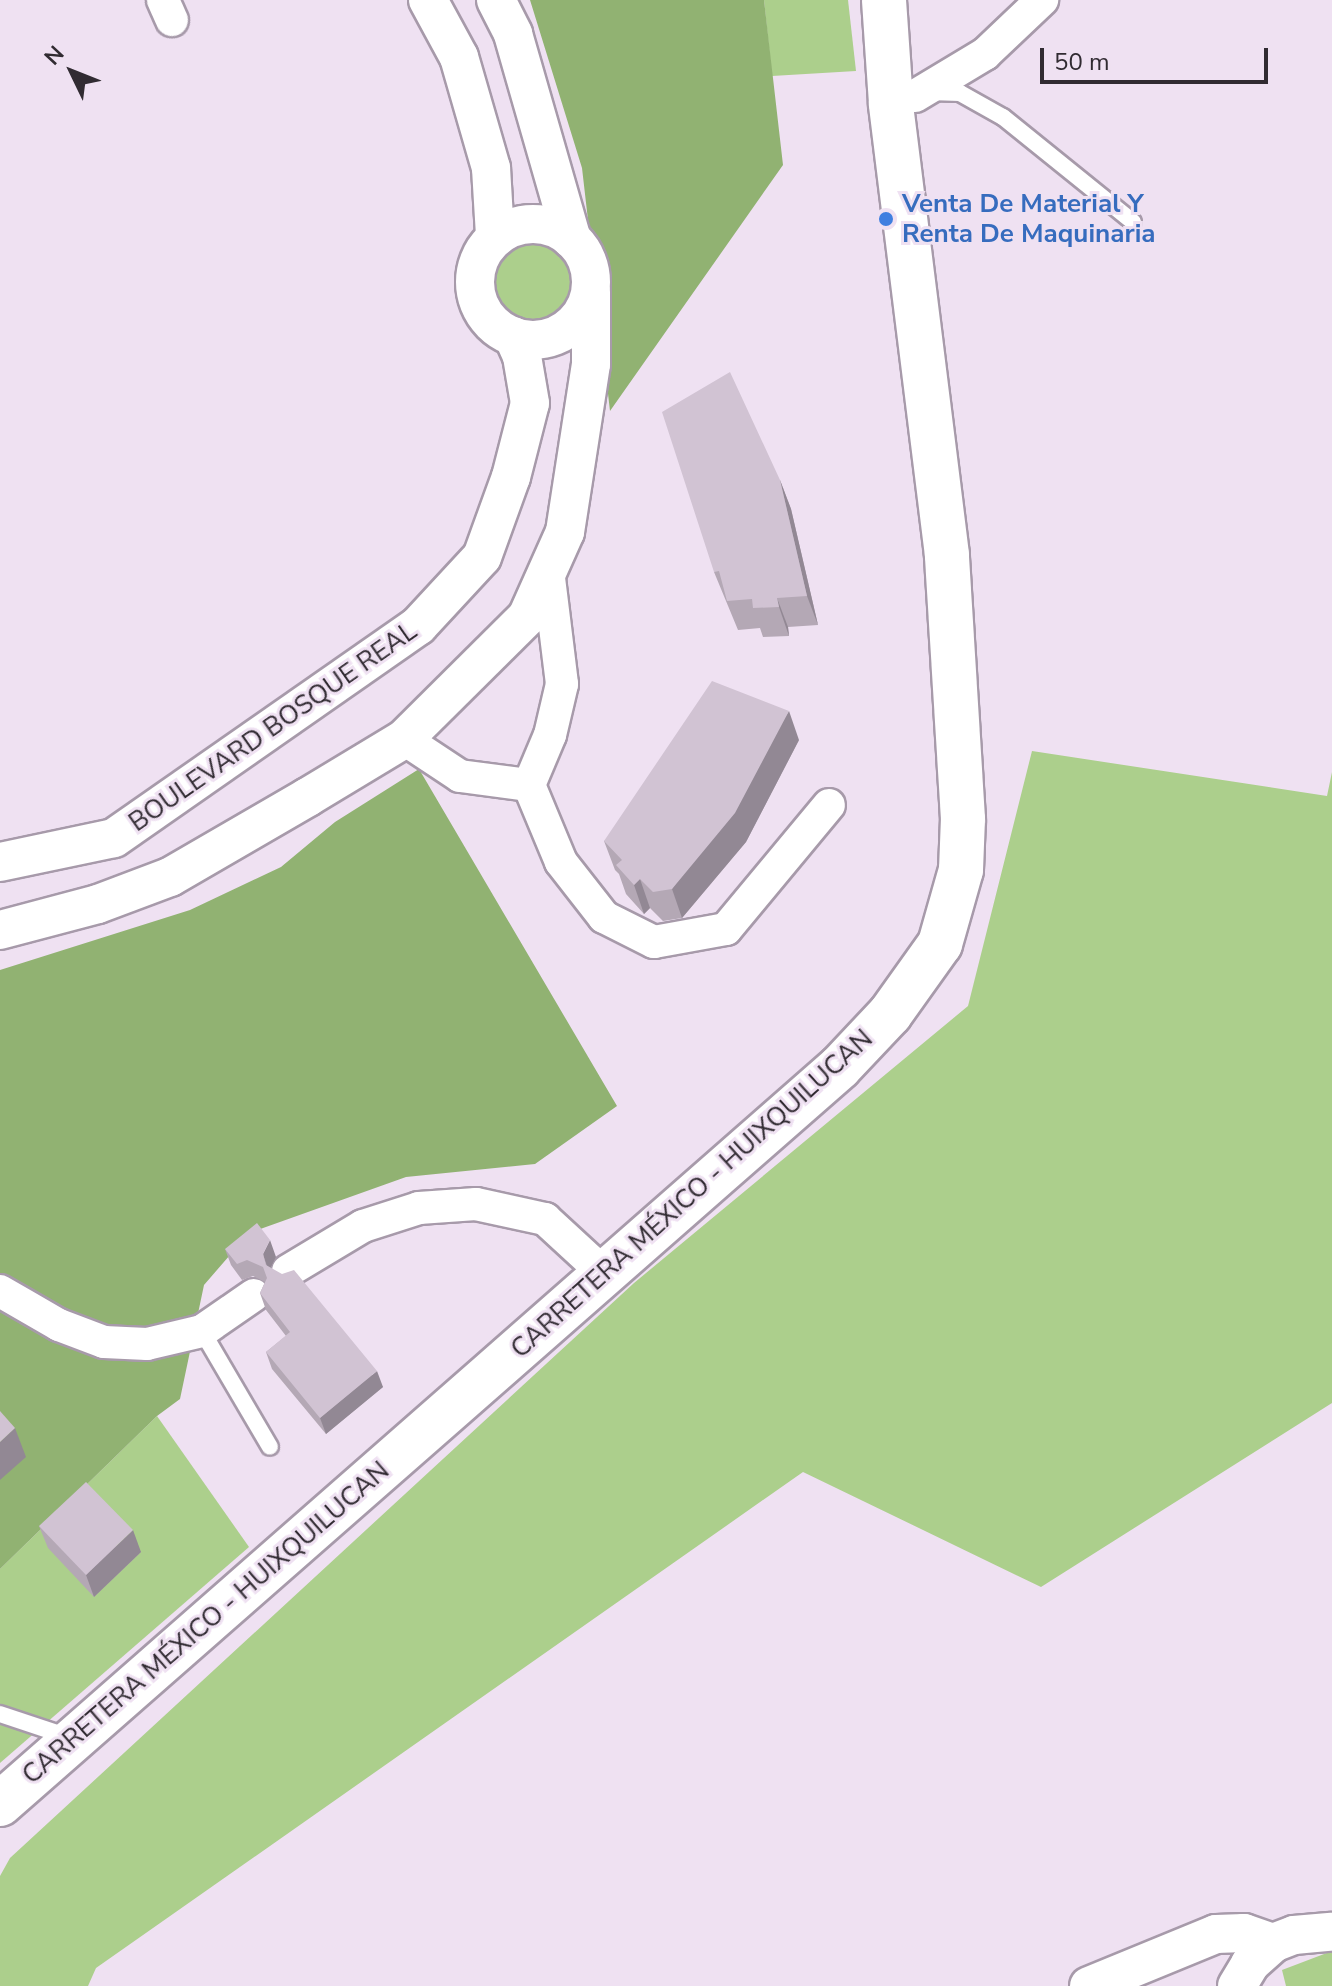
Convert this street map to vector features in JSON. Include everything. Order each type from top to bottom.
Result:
[{"type":"main road","name":"CARRETERA MÉXICO - HUIXQUILUCAN","points":[[0,1804],[70,1737],[606,1275],[840,1067],[924,971],[953,912],[963,819],[947,555],[903,100],[884,0]]},
{"type":"street","points":[[428,0],[459,57],[491,168],[495,235]]},
{"type":"street","points":[[0,930],[98,904],[170,877],[404,739],[527,617],[565,532],[581,445],[591,364],[591,292],[588,264],[572,240],[513,34],[496,0]]},
{"type":"street","points":[[903,100],[985,54],[1042,0]]},
{"type":"street","points":[[572,240],[534,224],[495,235],[480,254],[475,276],[479,300],[492,321],[513,336],[538,340],[563,333],[582,316],[591,292]]},
{"type":"street","name":"BOULEVARD BOSQUE REAL","points":[[0,862],[114,838],[418,626],[482,557],[511,477],[530,403],[522,356],[513,336]]},
{"type":"street","points":[[548,570],[562,684],[550,735],[529,785],[561,862],[604,917],[654,942],[726,929],[829,805]]},
{"type":"street","points":[[404,739],[460,776],[529,785]]},
{"type":"street","points":[[288,1271],[363,1226],[419,1208],[476,1204],[545,1219],[606,1275]]},
{"type":"street","points":[[0,1291],[59,1325],[104,1342],[147,1344],[202,1331],[254,1295]]},
{"type":"street","points":[[1237,1986],[1250,1964],[1273,1943],[1294,1935],[1332,1932]]},
{"type":"street","points":[[1089,1986],[1216,1934],[1244,1933],[1273,1943]]},
{"type":"lane","points":[[903,100],[933,91],[960,93],[1003,117],[1133,222]]},
{"type":"lane","points":[[202,1331],[270,1447]]},
{"type":"lane","points":[[0,1714],[70,1737]]},
{"type":"green space","points":[[530,0],[764,0],[783,165],[610,411],[582,168]]},
{"type":"green space","points":[[764,0],[848,0],[856,71],[772,76]]},
{"type":"green space","points":[[525,239],[541,239],[564,251],[573,265],[576,282],[573,299],[564,313],[541,325],[525,325],[509,318],[497,306],[490,290],[490,274],[497,258],[509,246]]},
{"type":"green space","points":[[1032,751],[1327,796],[1332,772],[1332,1403],[1041,1587],[803,1472],[96,1968],[88,1986],[0,1986],[0,1876],[10,1858],[634,1283],[968,1006]]},
{"type":"green space","points":[[419,769],[617,1106],[535,1164],[406,1177],[249,1233],[204,1285],[180,1399],[157,1416],[0,1569],[0,970],[190,910],[281,867],[335,822]]},
{"type":"green space","points":[[157,1416],[249,1547],[0,1763],[0,1569]]},
{"type":"green space","points":[[1332,1951],[1332,1986],[1286,1986],[1282,1970]]},
{"type":"building","points":[[730,372],[780,480],[807,596],[777,598],[779,607],[753,608],[752,599],[727,601],[719,571],[714,572],[662,412]]},
{"type":"building","points":[[712,681],[789,711],[735,813],[672,889],[653,892],[640,879],[634,885],[616,865],[622,860],[604,841]]},
{"type":"building","points":[[257,1223],[270,1240],[263,1254],[266,1265],[282,1274],[294,1270],[377,1371],[320,1418],[266,1352],[290,1332],[260,1293],[267,1278],[263,1267],[247,1260],[237,1264],[225,1249]]},
{"type":"building","points":[[0,1411],[15,1428],[0,1442]]},
{"type":"building","points":[[86,1482],[133,1530],[86,1575],[39,1526]]},
{"type":"place","name":"Venta De Material Y Renta De Maquinaria","points":[[886,219]]}]
